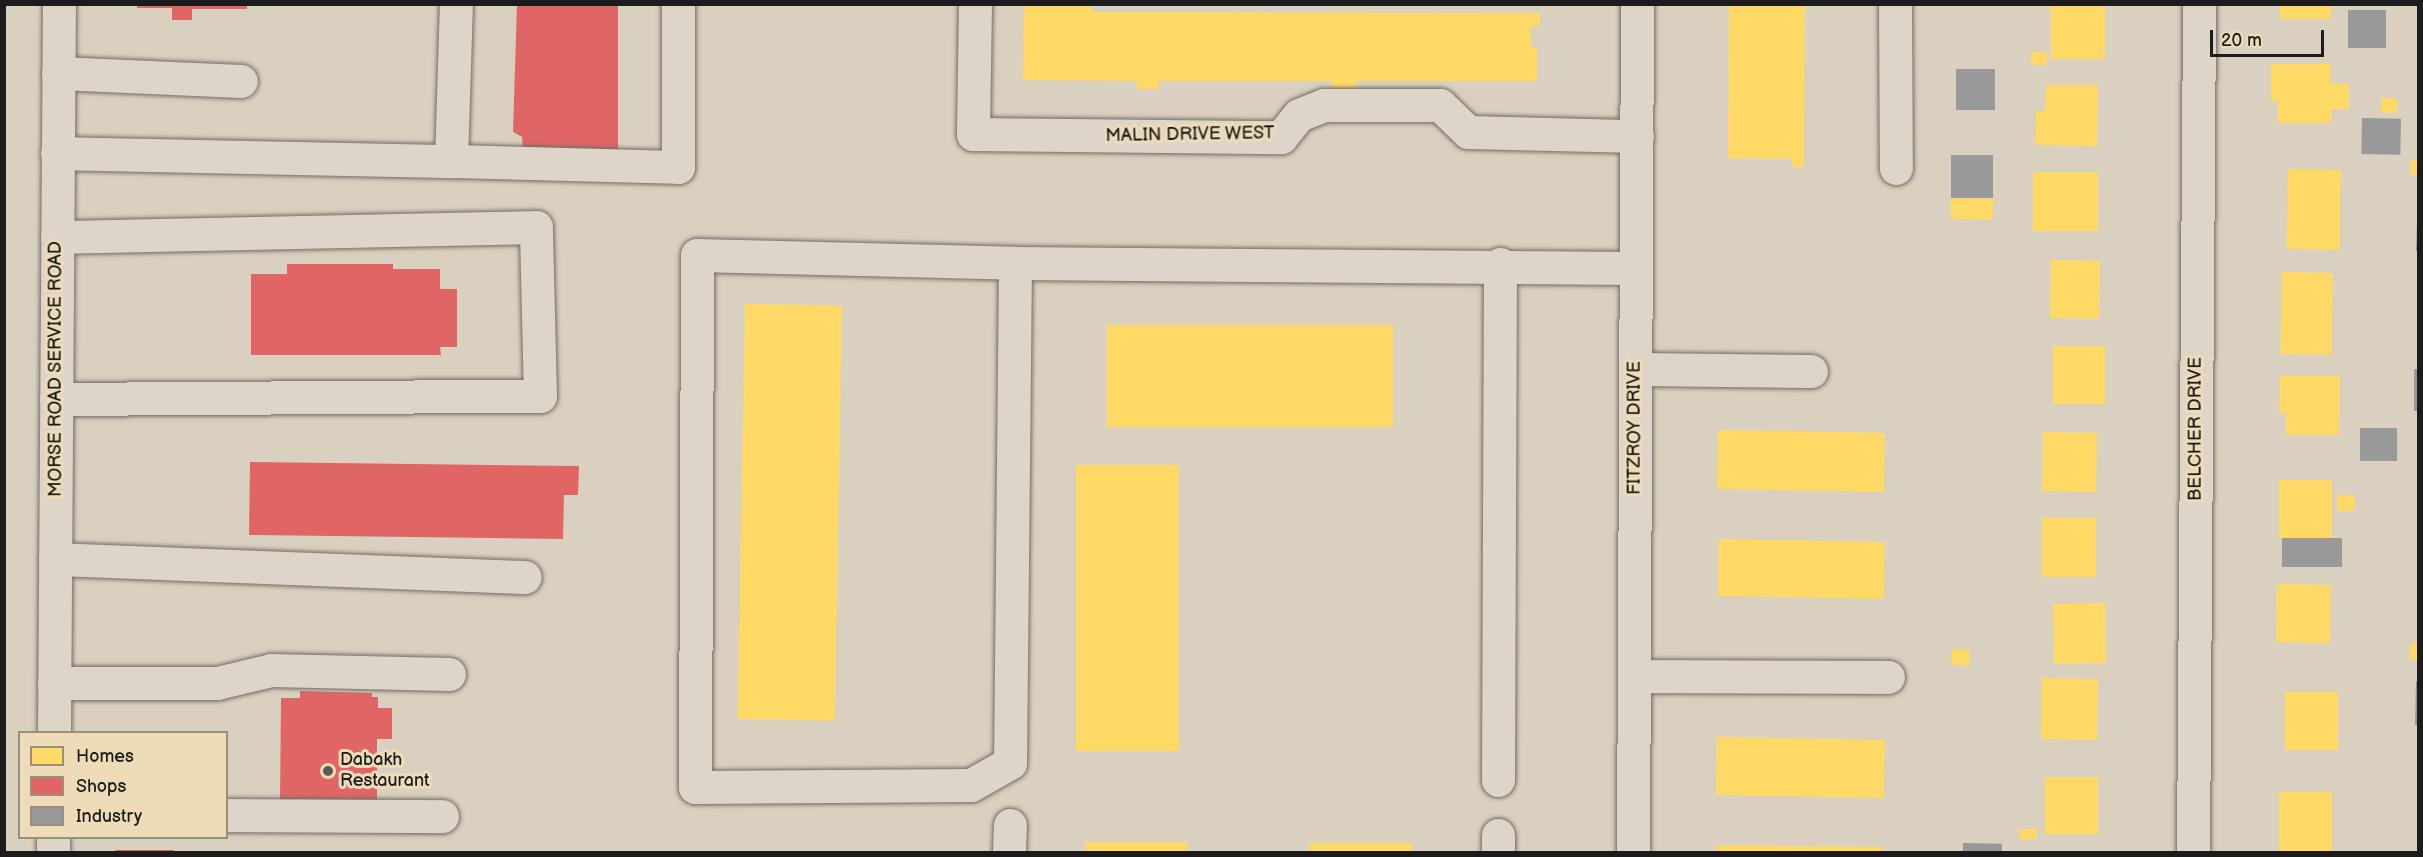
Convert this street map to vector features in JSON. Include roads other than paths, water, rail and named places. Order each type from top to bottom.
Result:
[{"type":"street","name":"MORSE ROAD SERVICE ROAD","points":[[54,731],[59,4]]},
{"type":"street","points":[[451,161],[456,4]]},
{"type":"street","points":[[57,153],[678,167],[678,4]]},
{"type":"street","name":"MALIN DRIVE WEST","points":[[975,4],[973,134],[1281,137],[1299,115],[1336,105],[1440,105],[1468,132],[1636,136]]},
{"type":"street","name":"FITZROY DRIVE","points":[[1633,852],[1637,4]]},
{"type":"street","points":[[1895,4],[1896,168]]},
{"type":"street","name":"BELCHER DRIVE","points":[[2193,852],[2199,4]]},
{"type":"street","points":[[58,73],[241,81]]},
{"type":"street","points":[[56,399],[540,396],[536,227],[57,237]]},
{"type":"street","points":[[1015,263],[1010,763],[971,785],[695,787],[697,255],[1015,263],[1500,264],[1635,268]]},
{"type":"street","points":[[1498,780],[1500,264]]},
{"type":"street","points":[[1635,369],[1811,371]]},
{"type":"street","points":[[55,559],[525,577]]},
{"type":"street","points":[[54,683],[217,683],[271,670],[449,674]]},
{"type":"street","points":[[1634,676],[1888,677]]},
{"type":"street","points":[[228,815],[442,816]]},
{"type":"place","name":"Dabakh Restaurant","points":[[328,771]]}]
